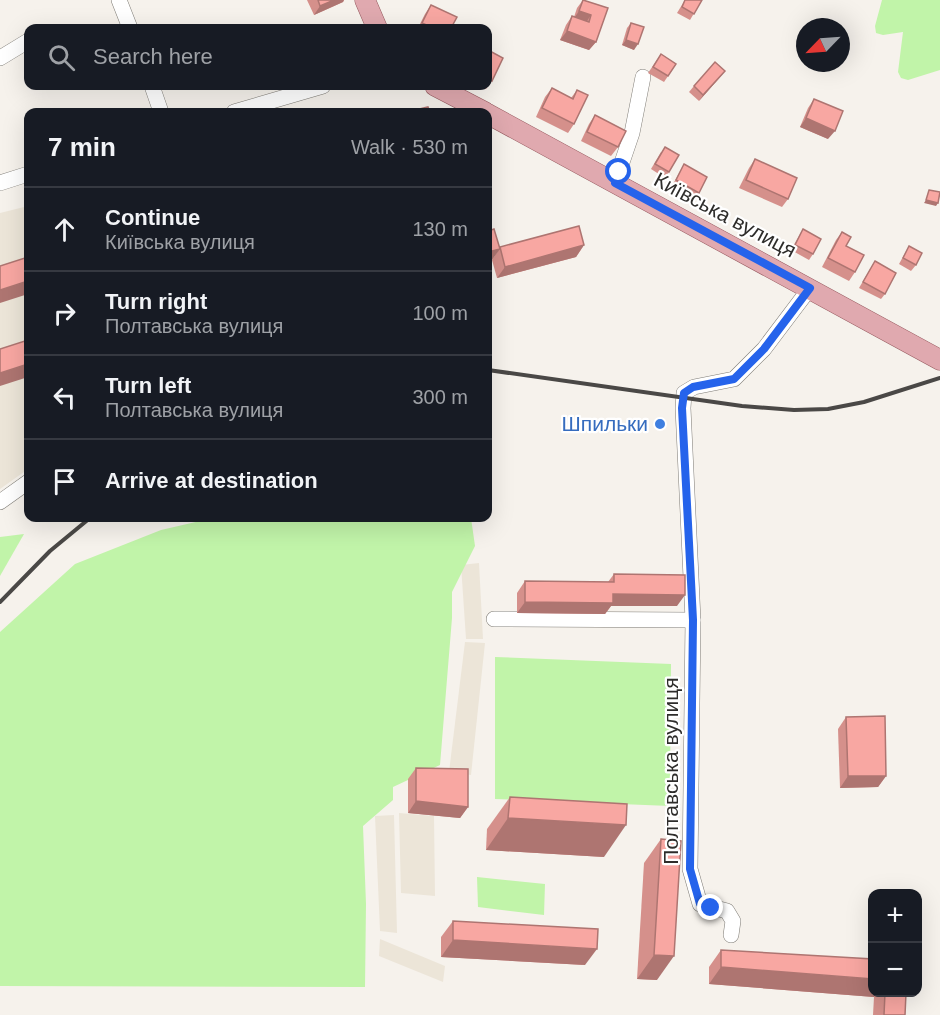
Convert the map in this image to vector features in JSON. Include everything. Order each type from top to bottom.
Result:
[{"type":"main road","points":[[365,0],[375,24]]},
{"type":"main road","name":"Київська вулиця","points":[[443,90],[477,108]]},
{"type":"main road","name":"Київська вулиця","points":[[492,116],[940,360]]},
{"type":"street","points":[[119,0],[128,24]]},
{"type":"street","points":[[0,58],[24,43]]},
{"type":"street","points":[[615,183],[632,133],[643,77]]},
{"type":"street","points":[[153,90],[160,108]]},
{"type":"street","points":[[248,108],[310,90]]},
{"type":"street","points":[[0,183],[24,175]]},
{"type":"street","name":"Полтавська вулиця","points":[[731,935],[733,921],[727,911],[700,904],[690,869],[693,620],[682,408],[684,393],[693,387],[734,379],[764,349],[810,288]]},
{"type":"street","points":[[0,502],[24,485]]},
{"type":"street","points":[[494,619],[693,620]]},
{"type":"shaded area","points":[[24,207],[24,472],[0,489],[0,213]]},
{"type":"shaded area","points":[[479,563],[483,639],[466,639],[461,565]]},
{"type":"shaded area","points":[[465,642],[485,643],[471,775],[449,772]]},
{"type":"shaded area","points":[[399,813],[434,816],[435,896],[401,893]]},
{"type":"shaded area","points":[[394,815],[397,933],[380,931],[375,816]]},
{"type":"shaded area","points":[[380,939],[445,966],[443,982],[379,956]]},
{"type":"green space","points":[[882,0],[940,0],[940,70],[908,80],[901,78],[898,72],[903,32],[883,35],[876,33],[875,26]]},
{"type":"green space","points":[[196,522],[472,522],[475,546],[452,592],[440,765],[393,787],[393,800],[363,826],[366,904],[365,987],[0,986],[0,632],[75,564],[161,530]]},
{"type":"green space","points":[[24,534],[0,576],[0,537]]},
{"type":"green space","points":[[495,657],[671,664],[670,806],[495,799]]},
{"type":"green space","points":[[477,877],[545,884],[544,915],[478,907]]},
{"type":"building","points":[[318,0],[334,0],[320,6]]},
{"type":"building","points":[[583,0],[608,8],[596,42],[567,31],[572,16],[589,22],[591,15],[579,11]]},
{"type":"building","points":[[685,0],[702,0],[694,14],[682,7]]},
{"type":"building","points":[[431,5],[457,17],[453,24],[422,23]]},
{"type":"building","points":[[631,23],[644,27],[638,44],[626,40]]},
{"type":"building","points":[[492,52],[503,58],[492,81]]},
{"type":"building","points":[[661,54],[676,64],[668,76],[653,67]]},
{"type":"building","points":[[715,62],[725,71],[703,95],[694,86]]},
{"type":"building","points":[[552,88],[573,99],[577,90],[588,95],[574,124],[542,108]]},
{"type":"building","points":[[814,99],[843,111],[835,131],[806,118]]},
{"type":"building","points":[[595,115],[626,131],[618,147],[587,132]]},
{"type":"building","points":[[665,147],[679,155],[669,172],[655,164]]},
{"type":"building","points":[[755,159],[797,178],[788,199],[746,180]]},
{"type":"building","points":[[684,164],[707,177],[699,193],[676,180]]},
{"type":"building","points":[[929,190],[940,192],[938,203],[926,200]]},
{"type":"building","points":[[579,226],[584,245],[505,267],[500,247]]},
{"type":"building","points":[[494,229],[500,249],[492,251],[492,230]]},
{"type":"building","points":[[803,229],[821,239],[813,254],[795,245]]},
{"type":"building","points":[[842,232],[851,237],[846,246],[864,255],[855,272],[828,258]]},
{"type":"building","points":[[909,246],[922,253],[916,265],[903,258]]},
{"type":"building","points":[[24,258],[24,282],[0,290],[0,266]]},
{"type":"building","points":[[875,261],[896,273],[885,294],[863,282]]},
{"type":"building","points":[[24,341],[24,365],[0,373],[0,349]]},
{"type":"building","points":[[614,574],[685,575],[685,595],[613,594],[613,603],[525,602],[525,581],[614,582]]},
{"type":"building","points":[[885,716],[886,776],[848,776],[846,717]]},
{"type":"building","points":[[416,768],[468,769],[468,807],[416,801]]},
{"type":"building","points":[[510,797],[627,804],[626,825],[508,818]]},
{"type":"building","points":[[661,839],[681,841],[674,956],[654,955]]},
{"type":"building","points":[[453,921],[598,929],[597,949],[453,940]]},
{"type":"building","points":[[721,950],[868,959],[868,979],[721,967]]},
{"type":"building","points":[[885,997],[906,997],[905,1015],[884,1015]]},
{"type":"railway","points":[[492,371],[742,406],[794,410],[828,409],[864,402],[940,378]]},
{"type":"railway","points":[[0,602],[50,551],[85,522]]},
{"type":"place","name":"Шпильки","points":[[660,424]]},
{"type":"route","points":[[619,172],[615,183],[810,288],[764,349],[734,379],[693,387],[684,393],[682,408],[693,620],[690,869],[700,904],[711,908]]}]
